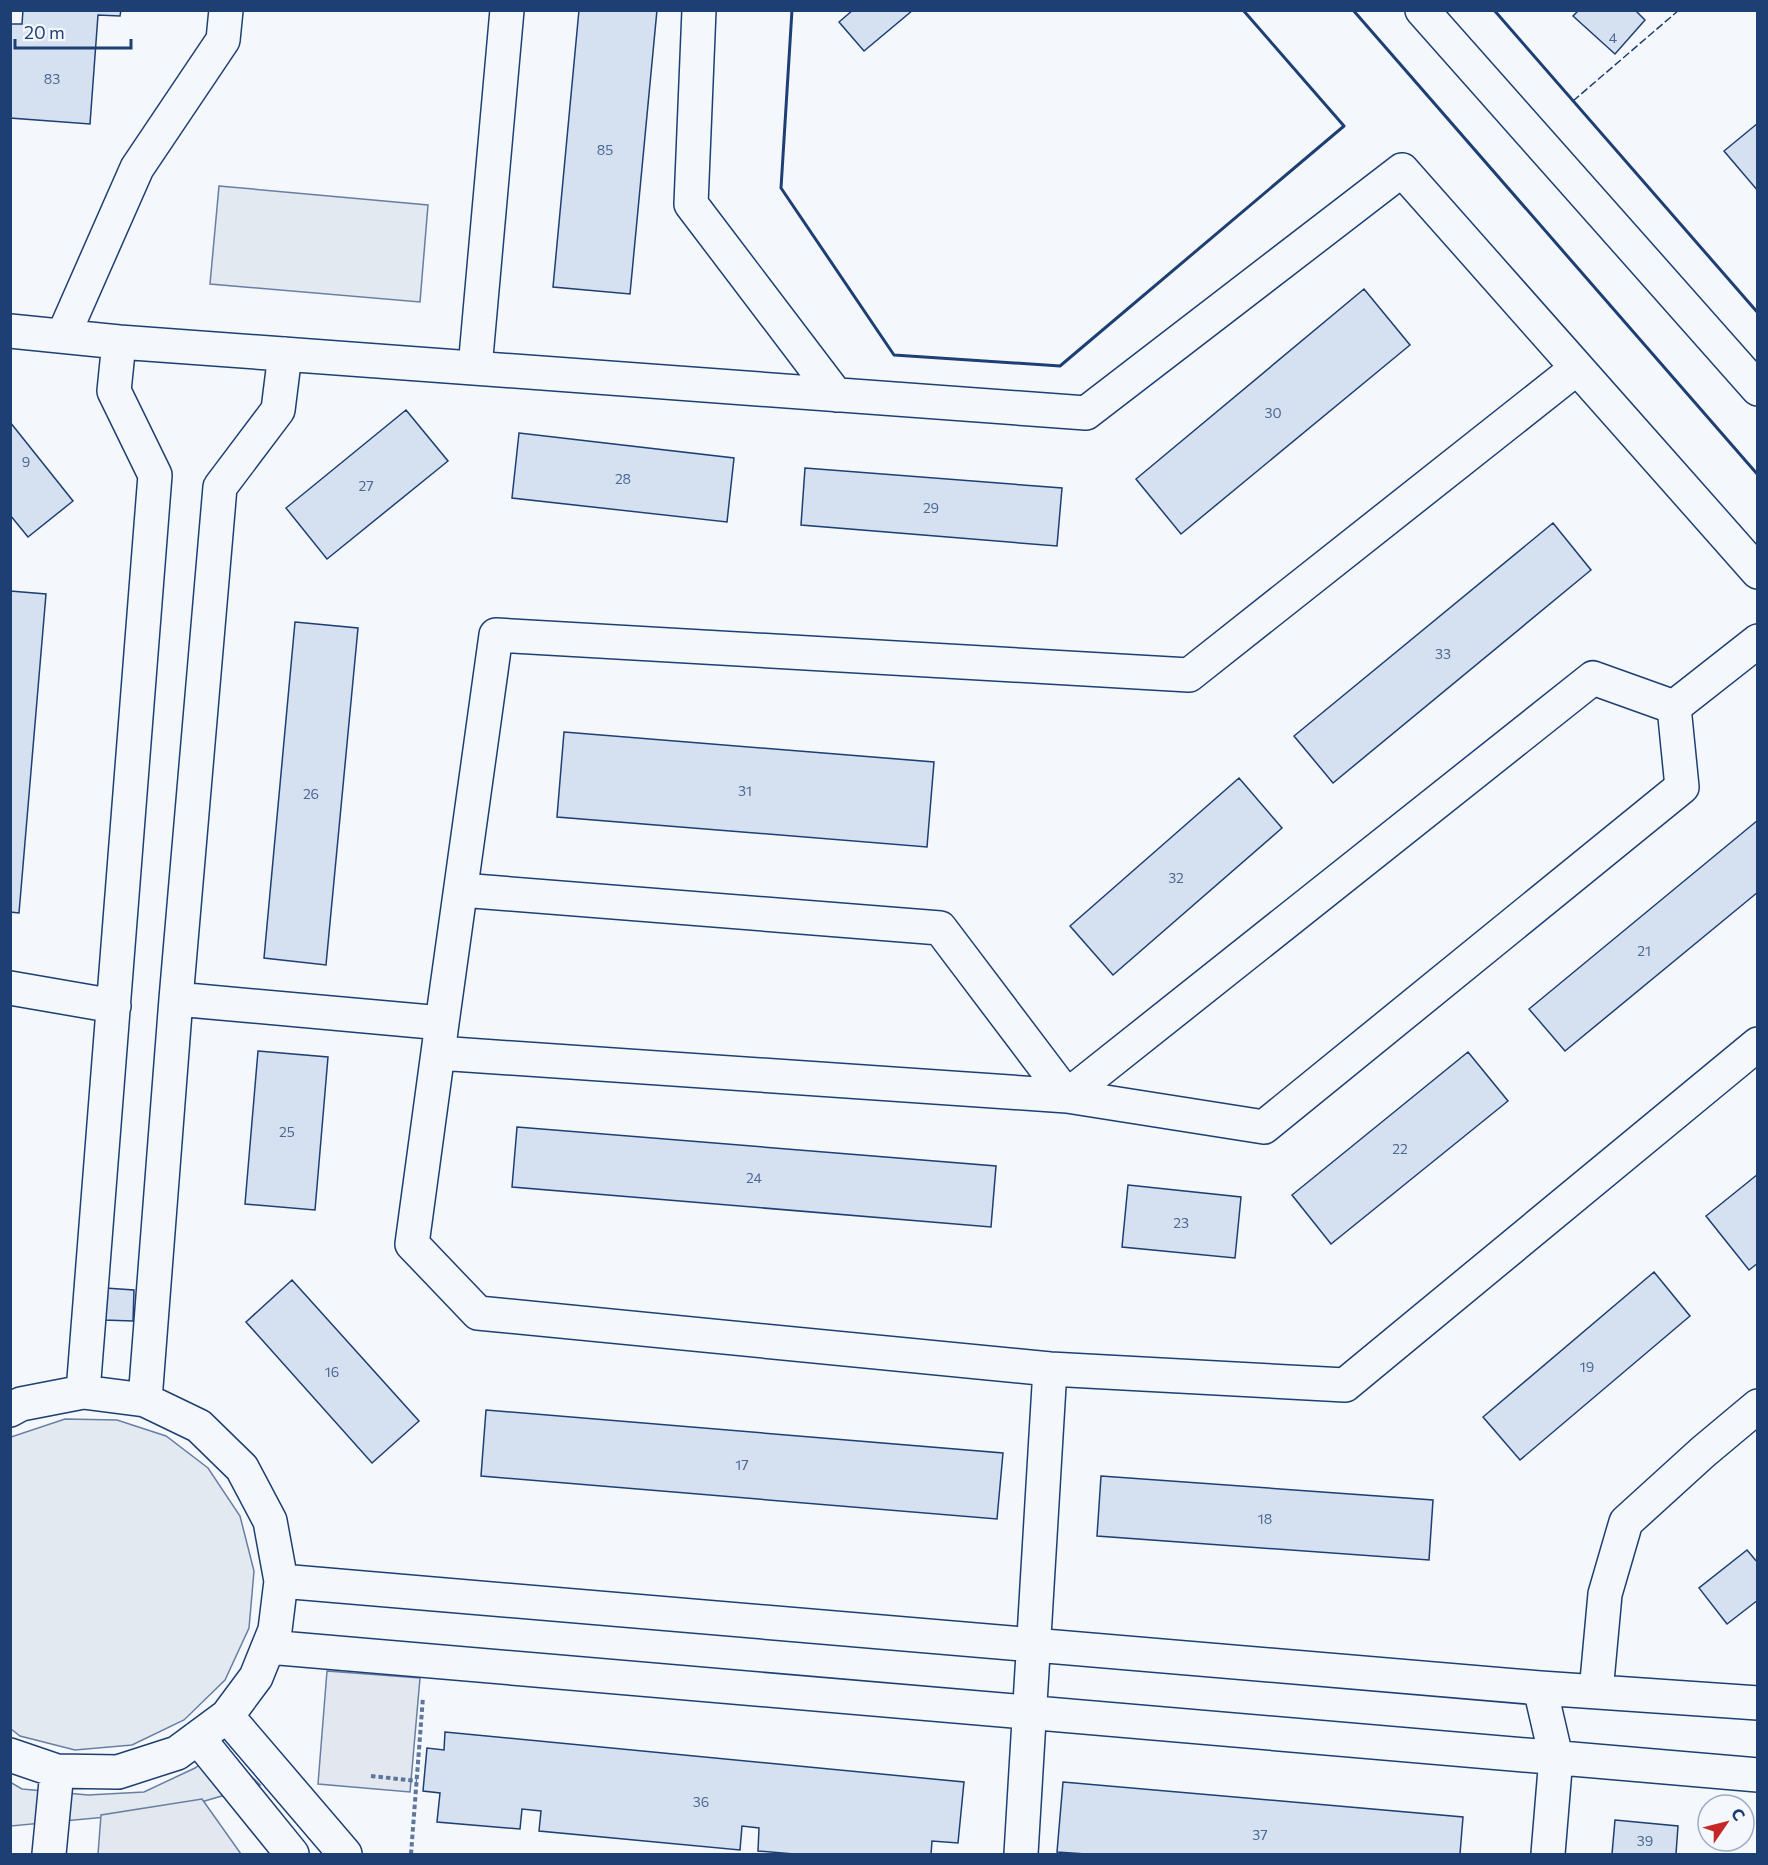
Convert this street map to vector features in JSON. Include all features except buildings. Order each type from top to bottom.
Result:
[{"type":"street","points":[[63,336],[137,168],[222,40],[226,10]]},
{"type":"street","points":[[475,368],[507,10]]},
{"type":"street","points":[[699,10],[691,204],[836,395]]},
{"type":"street","points":[[1422,10],[1758,389]]},
{"type":"street","points":[[10,331],[119,342],[1086,413],[1402,170],[1758,572]]},
{"type":"street","points":[[83,1392],[155,475],[114,391],[119,342]]},
{"type":"street","points":[[145,1400],[176,999],[220,487],[278,410],[285,354]]},
{"type":"street","points":[[1577,368],[1190,675],[496,635],[412,1244],[478,1313],[1050,1369],[1345,1385],[1758,1044]]},
{"type":"street","points":[[1674,707],[1758,641]]},
{"type":"street","points":[[1067,1096],[1593,678],[1674,707]]},
{"type":"street","points":[[176,999],[440,1038],[1067,1096],[1264,1127],[1682,787],[1674,707]]},
{"type":"street","points":[[461,890],[940,928],[1067,1096]]},
{"type":"street","points":[[10,988],[114,1006]]},
{"type":"street","points":[[1021,1854],[1050,1369]]},
{"type":"street","points":[[10,1410],[21,1404],[83,1392],[145,1400],[199,1426],[242,1468],[270,1521],[280,1581],[275,1630],[256,1677],[227,1716],[177,1754],[118,1772],[57,1771],[10,1755]]},
{"type":"street","points":[[1596,1692],[1605,1594],[1626,1522],[1758,1406]]},
{"type":"street","points":[[280,1581],[1540,1688],[1758,1703]]},
{"type":"street","points":[[268,1647],[1758,1775]]},
{"type":"street","points":[[1540,1688],[1556,1757],[1548,1854]]},
{"type":"street","points":[[227,1716],[345,1854]]},
{"type":"street","points":[[198,1738],[291,1854]]},
{"type":"street","points":[[49,1854],[57,1771]]},
{"type":"path","points":[[411,1854],[426,1660]]},
{"type":"path","points":[[371,1776],[417,1781]]},
{"type":"shaded area","points":[[219,186],[428,205],[420,302],[210,284]]},
{"type":"shaded area","points":[[65,1419],[117,1420],[166,1436],[208,1468],[240,1516],[254,1571],[249,1628],[225,1680],[184,1720],[132,1745],[75,1750],[20,1736],[11,1729],[11,1437]]},
{"type":"shaded area","points":[[327,1671],[420,1678],[410,1792],[318,1784]]},
{"type":"shaded area","points":[[223,1748],[260,1785],[170,1811],[11,1826],[10,1782],[22,1789],[88,1795],[144,1792],[195,1768]]},
{"type":"shaded area","points":[[202,1799],[241,1854],[98,1854],[101,1815]]},
{"type":"fence","points":[[1573,101],[1679,10]]},
{"type":"wall","points":[[792,10],[781,188],[894,355],[1060,366],[1344,126],[1243,10]]},
{"type":"wall","points":[[1353,10],[1758,475]]},
{"type":"wall","points":[[1494,10],[1758,313]]}]
